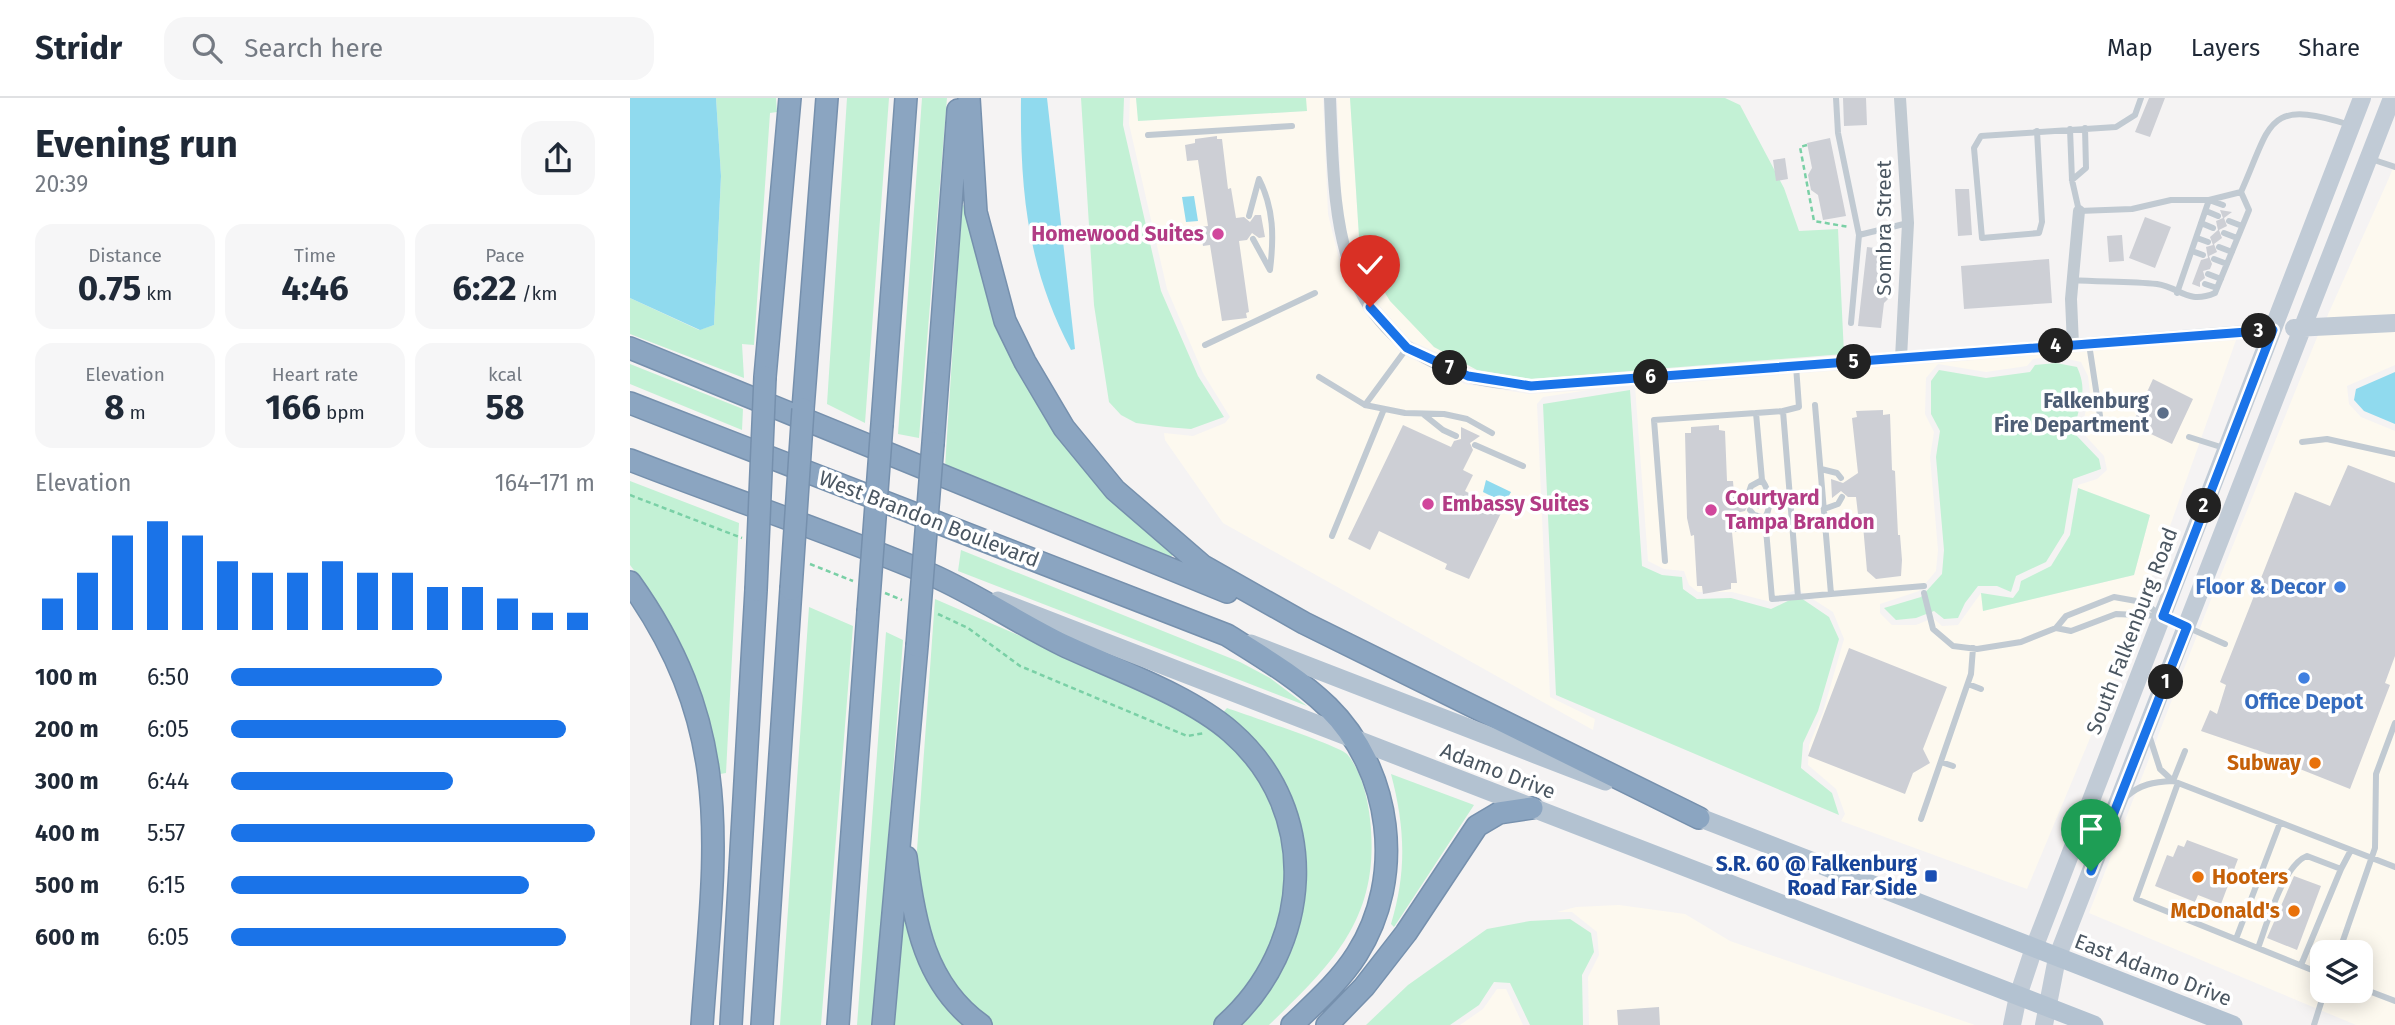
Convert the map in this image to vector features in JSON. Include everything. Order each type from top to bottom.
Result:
[{"type":"highway","points":[[784,98],[785,167]]},
{"type":"highway","points":[[731,1025],[756,590],[765,377],[790,98]]},
{"type":"highway","points":[[762,1025],[803,409],[827,98]]},
{"type":"highway","points":[[838,1025],[906,98]]},
{"type":"highway","points":[[883,1025],[917,646],[958,98]]},
{"type":"highway","points":[[969,98],[976,212],[1005,321],[1025,362],[1064,428],[1089,462],[1142,516],[1203,566],[1304,623],[1699,818]]},
{"type":"highway","points":[[630,348],[1304,623]]},
{"type":"highway","name":"West Brandon Boulevard","points":[[630,403],[1227,635],[1313,694],[1354,739],[1374,778],[1382,803],[1386,847],[1381,898],[1368,933],[1346,970],[1292,1025]]},
{"type":"highway","points":[[630,460],[934,576],[1048,638],[1199,709],[1231,732],[1264,769],[1286,814],[1297,861],[1296,886],[1288,930],[1273,968],[1249,1004],[1226,1025]]},
{"type":"highway","points":[[630,582],[661,626],[680,668],[698,715],[710,773],[715,827],[714,879],[702,1025]]},
{"type":"highway","points":[[1328,1025],[1364,987],[1406,933],[1477,826],[1499,813],[1532,808]]},
{"type":"highway","points":[[900,816],[914,921],[918,932],[938,978],[958,1009],[981,1025]]},
{"type":"main road","name":"Adamo Drive","points":[[934,576],[2018,996],[2046,1016]]},
{"type":"main road","name":"Adamo Drive","points":[[1227,635],[2057,958]]},
{"type":"main road","name":"East Adamo Drive","points":[[2057,958],[2233,1025]]},
{"type":"main road","points":[[2046,1016],[2094,1025]]},
{"type":"street","points":[[1330,98],[1335,212],[1348,265],[1370,307],[1407,348],[1468,376],[1531,386],[2395,323]]},
{"type":"street","name":"Sombra Street","points":[[1900,98],[1908,223],[1901,358]]},
{"type":"street","name":"South Falkenburg Road","points":[[2012,1025],[2018,996],[2034,948],[2362,98]]},
{"type":"street","points":[[2046,1016],[2057,958],[2392,98]]},
{"type":"street","points":[[2073,345],[2073,280],[2079,211]]},
{"type":"street","points":[[2225,449],[2253,458]]},
{"type":"street","points":[[2163,616],[2187,627]]},
{"type":"lane","points":[[1836,98],[1838,133],[1858,232],[1851,323]]},
{"type":"lane","points":[[2037,131],[2042,222],[2039,233],[1982,237],[1974,148],[1981,136],[2037,131],[2116,127],[2134,115],[2141,98]]},
{"type":"lane","points":[[2073,280],[2157,284],[2177,293],[2203,298],[2216,293],[2249,210],[2241,192],[2274,119],[2290,111],[2330,118],[2351,126]]},
{"type":"lane","points":[[1148,135],[1292,126]]},
{"type":"lane","points":[[2072,180],[2086,168],[2085,128]]},
{"type":"lane","points":[[2070,129],[2072,180],[2079,211],[2132,209],[2171,200],[2209,200],[2241,192]]},
{"type":"lane","points":[[2369,159],[2395,167]]},
{"type":"lane","points":[[1249,216],[1259,180],[1268,198],[1274,237],[1270,270],[1252,239]]},
{"type":"lane","points":[[2209,200],[2223,205]]},
{"type":"lane","points":[[2177,293],[2209,200]]},
{"type":"lane","points":[[2206,211],[2218,216]]},
{"type":"lane","points":[[2239,211],[2247,214]]},
{"type":"lane","points":[[2228,221],[2242,226]]},
{"type":"lane","points":[[1858,232],[1908,223]]},
{"type":"lane","points":[[2201,223],[2213,228]]},
{"type":"lane","points":[[2224,233],[2237,238]]},
{"type":"lane","points":[[2196,238],[2208,242]]},
{"type":"lane","points":[[2219,247],[2232,252]]},
{"type":"lane","points":[[2192,251],[2203,255]]},
{"type":"lane","points":[[2214,259],[2227,264]]},
{"type":"lane","points":[[2187,265],[2197,270]]},
{"type":"lane","points":[[2208,274],[2221,279]]},
{"type":"lane","points":[[2183,276],[2193,279]]},
{"type":"lane","points":[[2205,284],[2217,288]]},
{"type":"lane","points":[[1205,345],[1315,293]]},
{"type":"lane","points":[[2089,344],[2100,416]]},
{"type":"lane","points":[[1365,405],[1407,348]]},
{"type":"lane","points":[[1665,561],[1654,420],[1783,411],[1799,407],[1796,366]]},
{"type":"lane","points":[[1319,377],[1365,405],[1467,419],[1492,433]]},
{"type":"lane","points":[[1815,405],[1831,594]]},
{"type":"lane","points":[[1332,536],[1384,409]]},
{"type":"lane","points":[[1783,411],[1798,597]]},
{"type":"lane","points":[[1756,413],[1762,480],[1768,489],[1770,509],[1765,518],[1772,599],[1924,590],[1933,629],[1954,646],[1973,648],[2021,642],[2056,628],[2066,617],[2114,597],[2142,602],[2163,616]]},
{"type":"lane","points":[[1423,414],[1443,430],[1456,436]]},
{"type":"lane","points":[[2189,437],[2225,449]]},
{"type":"lane","points":[[2302,442],[2327,439],[2395,454]]},
{"type":"lane","points":[[1475,445],[1523,466]]},
{"type":"lane","points":[[1821,469],[1837,473],[1841,478]]},
{"type":"lane","points":[[1749,492],[1751,485],[1762,480]]},
{"type":"lane","points":[[1824,509],[1838,503],[1842,498]]},
{"type":"lane","points":[[1750,510],[1754,515],[1765,518]]},
{"type":"lane","points":[[2056,628],[2071,631],[2116,614],[2163,616]]},
{"type":"lane","points":[[2187,627],[2225,644]]},
{"type":"lane","points":[[1921,819],[1968,684],[1973,648]]},
{"type":"lane","points":[[1968,684],[1981,689]]},
{"type":"lane","points":[[2343,940],[2373,858],[2376,840],[2376,774],[2395,723]]},
{"type":"lane","points":[[2148,728],[2160,769],[2176,782],[2395,867]]},
{"type":"lane","points":[[2185,751],[2136,899],[2310,969]]},
{"type":"lane","points":[[1941,762],[1953,766]]},
{"type":"lane","points":[[2117,805],[2135,789],[2151,783],[2176,782]]},
{"type":"lane","points":[[2236,939],[2280,823]]},
{"type":"lane","points":[[2301,965],[2351,850]]},
{"type":"lane","points":[[2258,948],[2281,889],[2298,859],[2307,856],[2341,869]]},
{"type":"lane","points":[[2373,993],[2395,1001]]},
{"type":"lane","points":[[2314,1025],[2321,1003]]},
{"type":"path","points":[[1807,145],[1800,147],[1814,221],[1858,232]]},
{"type":"path","points":[[946,617],[1020,666],[1187,736],[1211,732]]},
{"type":"shaded area","points":[[1130,98],[1136,98],[1139,121],[1306,111],[1306,98],[1323,98],[1328,214],[1341,267],[1365,313],[1402,354],[1465,384],[1529,394],[1589,390],[1543,397],[1537,404],[1550,697],[1595,719],[1593,730],[1223,523],[1165,440],[1164,433],[1193,436],[1225,423],[1230,417],[1203,373],[1167,289],[1129,124]]},
{"type":"shaded area","points":[[1337,98],[1350,98],[1360,252],[1434,347],[1477,370],[1411,341],[1376,302],[1354,262],[1342,211]]},
{"type":"shaded area","points":[[2395,163],[2395,315],[2326,319],[2389,178]]},
{"type":"shaded area","points":[[2395,331],[2395,365],[2347,386],[2349,404],[2361,417],[2395,431],[2395,1025],[2356,1025],[2089,913],[2318,335]]},
{"type":"shaded area","points":[[2236,340],[2121,664],[2027,889],[1841,821],[1845,814],[1836,789],[1808,765],[1809,745],[1823,712],[1844,639],[1833,612],[1797,589],[1771,602],[1732,592],[1698,592],[1689,585],[1684,571],[1664,569],[1648,561],[1635,386]],"holes":[[[2055,356],[2081,362],[2088,376],[2090,393],[2081,431],[2104,456],[2107,470],[2097,479],[2078,485],[2078,488],[2150,515],[2134,575],[1983,611],[1981,593],[1958,625],[1942,626],[1933,618],[1916,625],[1892,625],[1880,613],[1880,604],[1919,591],[1936,571],[1938,550],[1930,457],[1934,432],[1925,414],[1926,378],[1938,364],[1986,372],[2027,366],[2033,359]]]},
{"type":"shaded area","points":[[1619,905],[1685,914],[1730,941],[1975,1025],[1589,1025],[1588,977],[1599,955],[1597,932],[1572,912],[1557,912],[1576,907]]},
{"type":"shaded area","points":[[1497,989],[1506,989],[1523,1025],[1460,1025],[1483,1009]]},
{"type":"green space","points":[[716,98],[776,98],[777,112],[770,113],[754,345],[742,344],[744,378],[630,334],[630,298],[699,330],[714,325],[721,176]]},
{"type":"green space","points":[[847,98],[889,98],[865,423],[827,404]]},
{"type":"green space","points":[[922,98],[947,98],[919,438],[898,434]]},
{"type":"green space","points":[[1081,98],[1124,98],[1123,125],[1161,291],[1198,376],[1224,417],[1191,429],[1166,427],[1136,423],[1121,415],[1109,402],[1094,305]]},
{"type":"green space","points":[[1136,98],[1306,98],[1307,111],[1138,121]]},
{"type":"green space","points":[[1350,98],[1725,98],[1740,105],[1784,188],[1799,231],[1838,229],[1844,354],[1531,379],[1477,370],[1434,347],[1390,301],[1360,252]]},
{"type":"green space","points":[[962,205],[967,206],[980,272],[1004,338],[1174,553],[1170,558],[945,467]]},
{"type":"green space","points":[[2056,363],[2077,367],[2082,393],[2075,434],[2099,459],[2101,469],[2073,479],[2064,533],[2046,562],[2016,576],[2011,592],[1997,586],[1978,586],[1958,618],[1944,619],[1934,611],[1916,618],[1896,620],[1884,608],[1921,597],[1942,574],[1944,550],[1936,457],[1940,431],[1931,414],[1931,381],[1939,370],[1986,378],[2030,372],[2035,365]]},
{"type":"green space","points":[[630,364],[743,409],[742,430],[630,384]]},
{"type":"green space","points":[[1630,390],[1642,566],[1662,575],[1682,577],[1683,589],[1697,599],[1731,598],[1771,609],[1798,596],[1829,617],[1839,639],[1818,711],[1803,743],[1801,768],[1832,793],[1839,815],[1556,695],[1543,404]]},
{"type":"green space","points":[[630,481],[739,523],[726,773],[720,774],[705,707],[684,652],[652,594],[630,565]]},
{"type":"green space","points":[[2078,488],[2150,515],[2134,575],[1983,611],[1981,593],[2013,598],[2021,581],[2051,566],[2070,535]]},
{"type":"green space","points":[[961,550],[1240,662],[1270,678],[1307,706],[958,571]]},
{"type":"green space","points":[[935,599],[1161,697],[1199,717],[1239,748],[1277,811],[1289,887],[1270,961],[1216,1025],[990,1025],[955,984],[943,965],[927,925],[917,850]]},
{"type":"green space","points":[[809,607],[853,626],[821,1025],[780,1025]]},
{"type":"green space","points":[[886,632],[903,640],[874,1025],[857,1025]]},
{"type":"green space","points":[[1227,708],[1310,737],[1347,754],[1360,776],[1369,811],[1371,853],[1368,884],[1360,911],[1332,958],[1269,1025],[1237,1025],[1258,1003],[1300,836],[1219,717]]},
{"type":"green space","points":[[1391,774],[1474,805],[1394,927],[1391,924],[1400,886],[1402,849],[1399,812]]},
{"type":"green space","points":[[898,905],[906,906],[968,1025],[889,1025]]},
{"type":"green space","points":[[1570,919],[1591,933],[1594,952],[1582,975],[1583,1025],[1530,1025],[1510,983],[1494,982],[1479,1005],[1450,1025],[1366,1025],[1408,985],[1487,929],[1530,921]]},
{"type":"water","points":[[630,98],[716,98],[721,176],[714,325],[700,330],[630,298]]},
{"type":"water","points":[[1021,98],[1047,98],[1075,349],[1071,350],[1044,289],[1029,227],[1022,165]]},
{"type":"water","points":[[1194,196],[1198,221],[1186,222],[1182,197]]},
{"type":"water","points":[[2395,372],[2395,424],[2364,411],[2354,400],[2356,389]]},
{"type":"water","points":[[1486,480],[1511,492],[1505,503],[1483,492]]},
{"type":"building","points":[[1843,98],[1866,98],[1867,125],[1844,126]]},
{"type":"building","points":[[2149,98],[2165,98],[2150,137],[2135,132]]},
{"type":"building","name":"Homewood Suites","points":[[1217,136],[1217,139],[1222,139],[1228,189],[1231,188],[1236,218],[1244,217],[1250,222],[1255,215],[1261,215],[1265,237],[1259,238],[1252,233],[1247,240],[1239,241],[1249,312],[1246,313],[1247,318],[1222,321],[1210,245],[1203,246],[1200,227],[1208,226],[1198,160],[1187,161],[1185,145],[1195,143],[1195,139]]},
{"type":"building","points":[[1830,138],[1846,216],[1823,220],[1818,195],[1811,190],[1808,175],[1812,168],[1807,143]]},
{"type":"building","points":[[1785,158],[1788,179],[1776,181],[1773,160]]},
{"type":"building","points":[[1955,189],[1969,189],[1972,235],[1958,236]]},
{"type":"building","points":[[2220,210],[2232,212],[2224,218],[2227,226],[2219,230],[2222,238],[2214,244],[2217,252],[2209,256],[2212,264],[2210,269],[2203,271],[2205,278],[2200,282],[2200,287],[2192,284],[2201,260],[2208,258],[2206,247],[2213,245],[2210,237],[2218,230],[2216,221],[2223,218]]},
{"type":"building","points":[[2145,217],[2171,227],[2155,268],[2129,258]]},
{"type":"building","points":[[2122,235],[2124,261],[2109,262],[2107,236]]},
{"type":"building","points":[[1867,247],[1890,250],[1887,275],[1892,282],[1890,297],[1884,303],[1881,328],[1858,326]]},
{"type":"building","points":[[2049,259],[2052,303],[1964,309],[1961,266]]},
{"type":"building","points":[[2153,379],[2193,399],[2172,444],[2132,425]]},
{"type":"building","points":[[1883,410],[1883,415],[1890,414],[1892,470],[1895,471],[1902,560],[1901,576],[1876,579],[1867,571],[1862,514],[1858,514],[1856,497],[1848,497],[1841,491],[1832,498],[1831,479],[1843,483],[1858,473],[1852,418],[1857,417],[1856,411]]},
{"type":"building","name":"Embassy Suites","points":[[1403,425],[1451,447],[1454,441],[1461,439],[1461,427],[1480,436],[1470,443],[1473,450],[1463,470],[1473,475],[1465,491],[1502,511],[1469,579],[1445,569],[1447,564],[1379,531],[1370,550],[1348,539]]},
{"type":"building","name":"Courtyard Tampa Brandon","points":[[1719,425],[1719,430],[1725,431],[1727,481],[1733,481],[1734,494],[1743,493],[1749,498],[1757,491],[1759,509],[1748,505],[1745,511],[1736,513],[1737,532],[1732,532],[1737,583],[1731,583],[1731,589],[1703,594],[1702,586],[1697,586],[1694,535],[1691,536],[1687,518],[1685,433],[1691,433],[1691,427]]},
{"type":"building","points":[[2348,465],[2395,483],[2395,656],[2385,683],[2390,685],[2350,789],[2280,761],[2280,758],[2201,731],[2210,710],[2217,714],[2226,685],[2220,682],[2295,492],[2330,506]]},
{"type":"building","points":[[1849,648],[1947,687],[1923,749],[1930,763],[1913,773],[1905,794],[1808,756]]},
{"type":"building","points":[[2187,840],[2238,859],[2221,904],[2198,895],[2195,902],[2155,886],[2167,855],[2173,857],[2178,845],[2184,847]]},
{"type":"building","points":[[2294,876],[2321,886],[2297,950],[2267,938]]},
{"type":"building","points":[[1659,1007],[1660,1025],[1618,1025],[1617,1010]]},
{"type":"place","name":"Homewood Suites","points":[[1218,234]]},
{"type":"place","name":"Falkenburg Fire Department","points":[[2163,413]]},
{"type":"place","name":"Embassy Suites","points":[[1428,504]]},
{"type":"place","name":"Courtyard Tampa Brandon","points":[[1711,510]]},
{"type":"place","name":"Floor & Decor","points":[[2340,587]]},
{"type":"place","name":"Office Depot","points":[[2304,678]]},
{"type":"place","name":"Subway","points":[[2315,763]]},
{"type":"place","name":"S.R. 60 @ Falkenburg Road Far Side","points":[[1931,876]]},
{"type":"place","name":"Hooters","points":[[2198,877]]},
{"type":"place","name":"McDonald's","points":[[2294,911]]},
{"type":"route","points":[[1370,307],[1407,348],[1468,376],[1531,386],[2273,330],[2163,616],[2187,627],[2091,871]]}]
